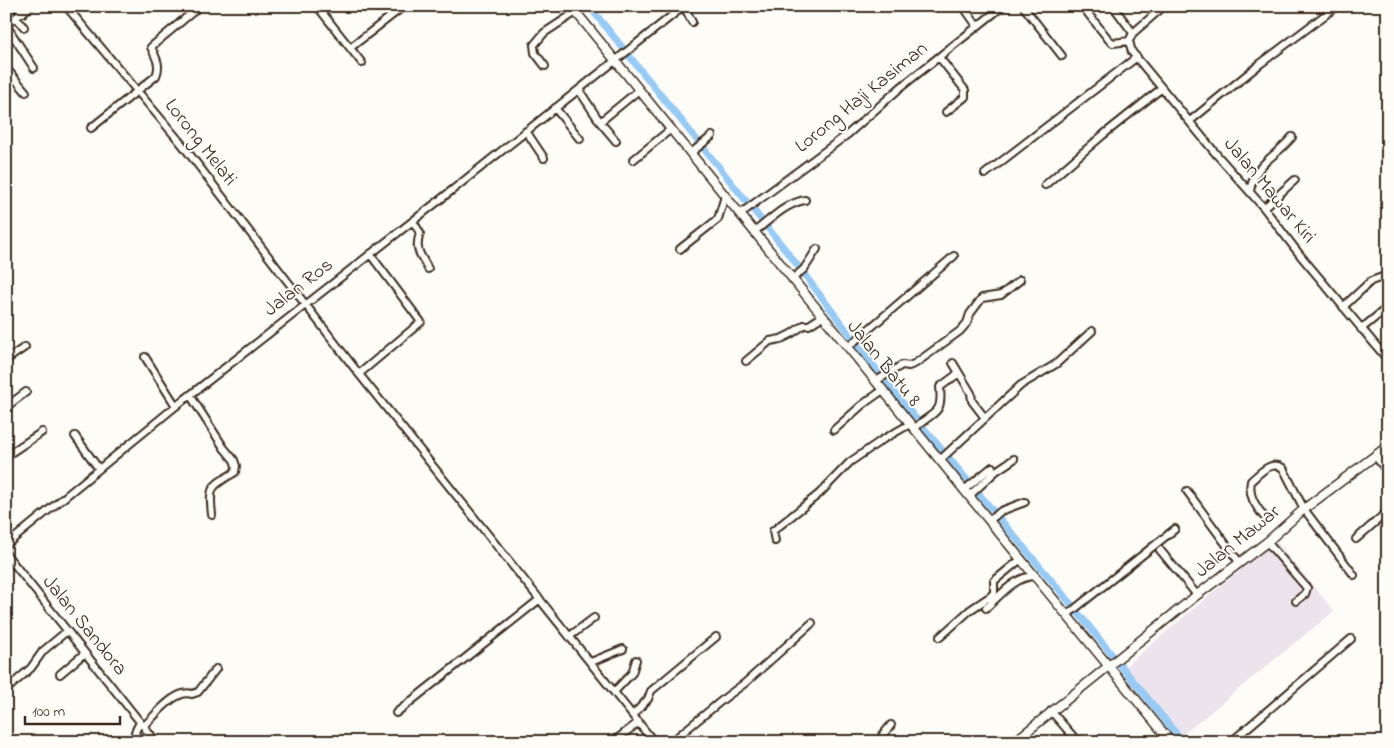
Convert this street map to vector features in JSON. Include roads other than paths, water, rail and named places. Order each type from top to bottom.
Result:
[{"type":"street","points":[[16,6],[22,13]]},
{"type":"street","points":[[31,6],[6,25],[34,68]]},
{"type":"street","name":"Lorong Melati","points":[[66,6],[181,143],[360,374],[654,742]]},
{"type":"street","points":[[91,128],[156,76],[159,69],[151,48],[152,45],[187,18],[195,10],[194,6]]},
{"type":"street","points":[[317,6],[362,63]]},
{"type":"street","points":[[350,48],[404,6]]},
{"type":"street","points":[[684,6],[692,22]]},
{"type":"street","name":"Jalan Ros","points":[[6,545],[176,406],[684,6]]},
{"type":"street","points":[[963,6],[977,26]]},
{"type":"street","name":"Lorong Haji Kasiman","points":[[743,212],[848,134],[901,86],[1003,6]]},
{"type":"street","points":[[1023,6],[1062,56]]},
{"type":"street","points":[[1082,6],[1113,43],[1129,41],[1133,33],[1164,6]]},
{"type":"street","points":[[1113,6],[1133,33]]},
{"type":"street","points":[[1190,121],[1260,64],[1337,6]]},
{"type":"street","points":[[544,66],[535,53],[534,45],[544,33],[574,9]]},
{"type":"street","name":"Jalan Batu 8","points":[[574,9],[617,58],[639,90],[671,129],[694,151],[725,196],[758,229],[792,279],[850,345],[878,380],[883,390],[994,517],[1035,576],[1111,664],[1171,742]]},
{"type":"street","points":[[16,18],[24,27]]},
{"type":"street","name":"Jalan Mawar Kiri","points":[[1129,41],[1132,52],[1217,155],[1250,191],[1343,307],[1387,357]]},
{"type":"street","points":[[939,57],[965,90],[966,94],[965,97],[946,112]]},
{"type":"street","points":[[984,174],[1137,57]]},
{"type":"street","points":[[6,68],[26,92]]},
{"type":"street","points":[[1045,185],[1103,134],[1162,88]]},
{"type":"street","points":[[579,90],[600,122],[616,141]]},
{"type":"street","points":[[600,122],[639,90]]},
{"type":"street","points":[[556,108],[580,139]]},
{"type":"street","points":[[634,160],[671,129]]},
{"type":"street","points":[[526,131],[544,158]]},
{"type":"street","points":[[694,151],[712,136]]},
{"type":"street","points":[[1250,191],[1254,174],[1292,137]]},
{"type":"street","points":[[1264,208],[1295,180]]},
{"type":"street","points":[[680,249],[718,219],[725,196]]},
{"type":"street","points":[[758,229],[796,202],[805,200]]},
{"type":"street","points":[[413,221],[420,233],[417,251],[428,269]]},
{"type":"street","points":[[792,279],[801,271],[817,249]]},
{"type":"street","points":[[360,374],[421,322],[370,254]]},
{"type":"street","points":[[850,345],[954,256]]},
{"type":"street","points":[[1343,307],[1371,281],[1388,275]]},
{"type":"street","points":[[878,380],[902,365],[909,366],[916,363],[960,331],[982,298],[1001,295],[1020,280]]},
{"type":"street","points":[[1361,328],[1388,307]]},
{"type":"street","points":[[746,361],[770,341],[791,334],[823,316]]},
{"type":"street","points":[[942,459],[1021,385],[1056,364],[1092,331]]},
{"type":"street","points":[[6,360],[25,347]]},
{"type":"street","points":[[145,357],[176,406]]},
{"type":"street","points":[[953,363],[971,393],[972,402],[984,418]]},
{"type":"street","points":[[775,540],[773,531],[819,494],[844,468],[882,440],[914,426],[939,410],[942,401],[940,386],[959,373]]},
{"type":"street","points":[[834,430],[862,405],[883,390]]},
{"type":"street","points":[[6,407],[26,392]]},
{"type":"street","points":[[190,395],[224,448],[234,460],[236,466],[235,472],[213,486],[210,492],[212,515]]},
{"type":"street","points":[[6,456],[42,432]]},
{"type":"street","points":[[75,436],[100,469]]},
{"type":"street","name":"Jalan Mawar","points":[[1014,742],[1197,595],[1267,542],[1304,509],[1388,446]]},
{"type":"street","points":[[1375,456],[1388,472]]},
{"type":"street","points":[[970,489],[992,467],[1014,459]]},
{"type":"street","points":[[1265,518],[1254,502],[1250,489],[1251,481],[1266,468],[1278,465],[1283,468],[1304,509],[1354,575]]},
{"type":"street","points":[[1187,491],[1239,562]]},
{"type":"street","points":[[994,517],[1025,502]]},
{"type":"street","points":[[1356,539],[1388,511]]},
{"type":"street","points":[[1067,615],[1175,529]]},
{"type":"street","points":[[1267,542],[1307,588],[1305,594],[1296,601]]},
{"type":"street","points":[[1160,550],[1197,595]]},
{"type":"street","name":"Jalan Sandora","points":[[6,554],[156,742]]},
{"type":"street","points":[[940,637],[970,610],[991,596],[994,592],[994,581],[1022,559]]},
{"type":"street","points":[[986,608],[1024,576],[1035,576]]},
{"type":"street","points":[[396,713],[540,599]]},
{"type":"street","points":[[570,636],[594,618]]},
{"type":"street","points":[[671,742],[745,683],[812,623]]},
{"type":"street","points":[[6,690],[31,668],[43,651],[67,631]]},
{"type":"street","points":[[633,715],[648,699],[651,691],[716,637]]},
{"type":"street","points":[[1231,742],[1351,639]]},
{"type":"street","points":[[591,662],[623,649]]},
{"type":"street","points":[[60,674],[85,653]]},
{"type":"street","points":[[615,691],[632,673],[636,660]]},
{"type":"street","points":[[151,735],[142,739],[135,735],[136,728],[176,696],[198,692],[216,669]]},
{"type":"street","points":[[1051,711],[1078,742]]},
{"type":"street","points":[[613,742],[639,722]]},
{"type":"street","points":[[883,742],[882,736],[891,726]]},
{"type":"waterway","points":[[589,6],[788,253],[896,395],[1057,587],[1183,742]]}]
